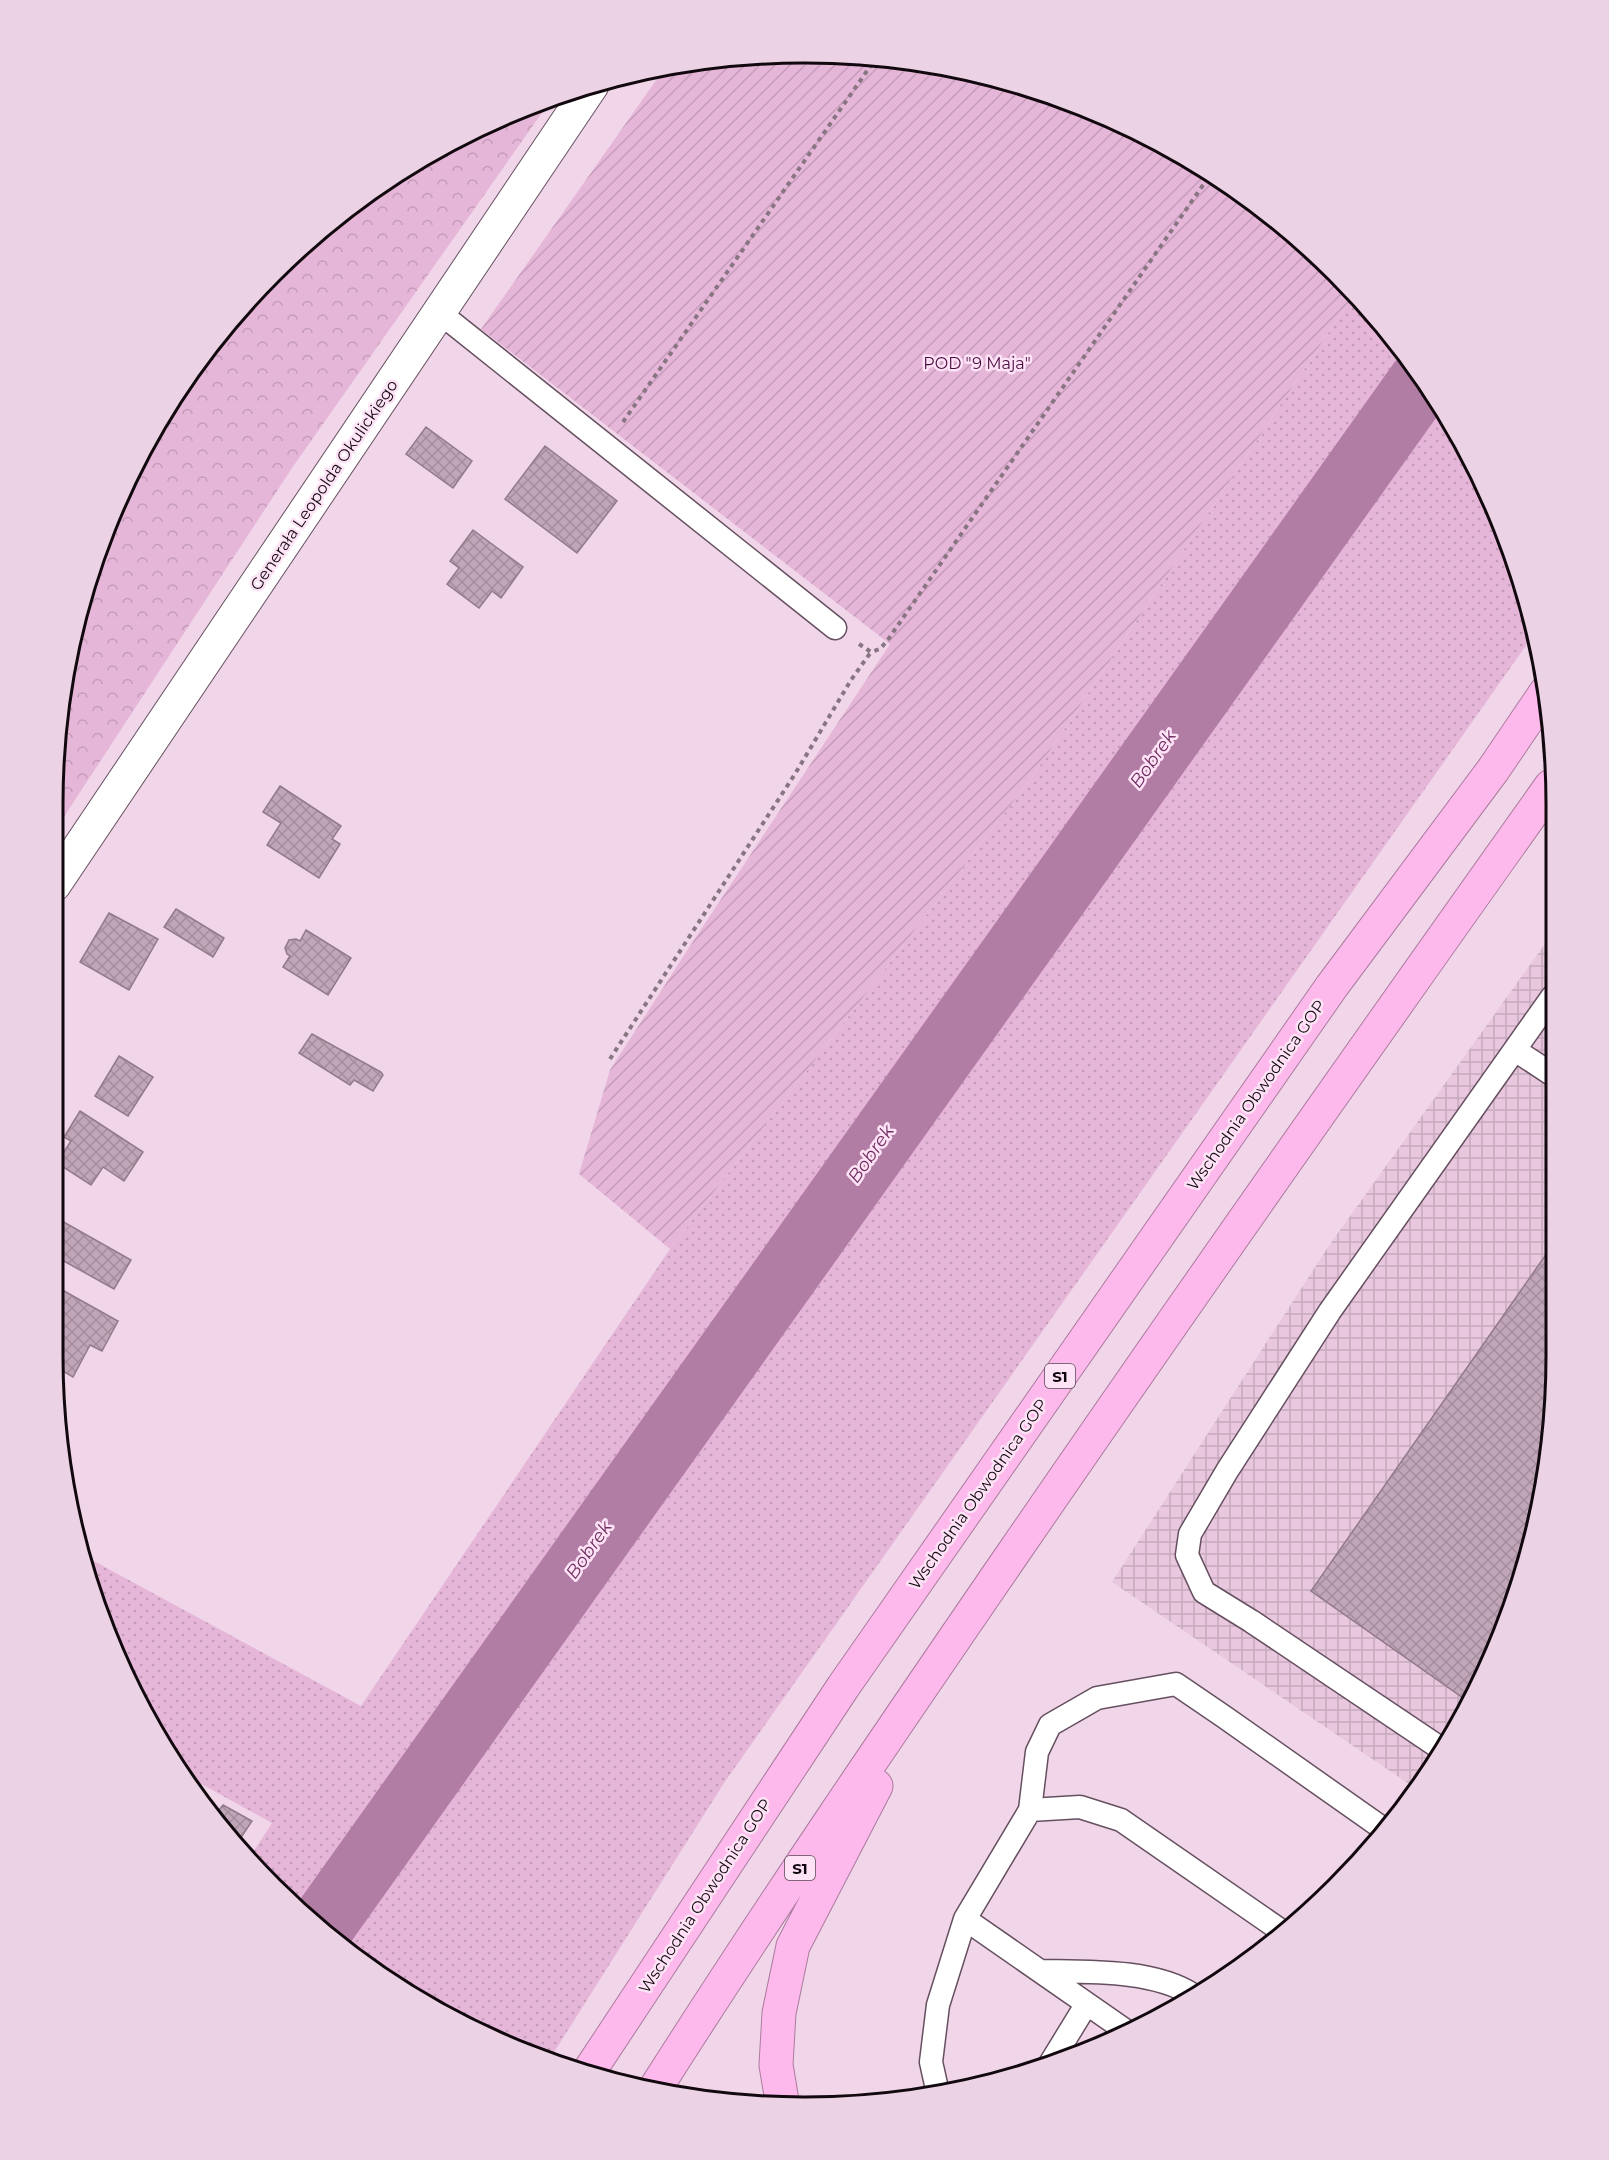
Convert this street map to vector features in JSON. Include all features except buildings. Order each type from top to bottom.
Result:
[{"type":"highway","name":"Wschodnia Obwodnica GOP","points":[[593,2066],[863,1658],[1332,986],[1493,770],[1539,702]]},
{"type":"highway","name":"S1","points":[[659,2083],[733,1966],[1208,1269],[1546,794]]},
{"type":"highway","points":[[781,2096],[776,2065],[779,2013],[793,1946],[949,1646]]},
{"type":"street","name":"Generała Leopolda Okulickiego","points":[[63,872],[584,97]]},
{"type":"lane","points":[[440,313],[835,628]]},
{"type":"lane","points":[[1435,1745],[1204,1592],[1187,1555],[1190,1534],[1227,1471],[1324,1321],[1546,1008]]},
{"type":"lane","points":[[1515,1050],[1546,1071]]},
{"type":"lane","points":[[936,2085],[931,2062],[938,2005],[965,1919],[1030,1810],[1037,1752],[1050,1725],[1097,1698],[1176,1684],[1378,1825]]},
{"type":"lane","points":[[1030,1810],[1080,1807],[1121,1820],[1276,1927]]},
{"type":"lane","points":[[965,1919],[1119,2027]]},
{"type":"lane","points":[[1040,1971],[1121,1973],[1186,1991]]},
{"type":"lane","points":[[1057,2053],[1086,2005]]},
{"type":"path","points":[[605,445],[870,66]]},
{"type":"path","points":[[610,1059],[795,774],[851,680],[871,652],[880,649],[887,641],[1206,181]]},
{"type":"path","points":[[835,628],[871,652]]},
{"type":"shaded area","points":[[1546,942],[1546,1356],[1540,1452],[1521,1547],[1490,1639],[1447,1726],[1409,1784],[1112,1582],[1328,1247]]},
{"type":"green space","name":"POD \"9 Maja\"","points":[[804,63],[901,69],[949,77],[1043,102],[1088,119],[1175,162],[1256,216],[1329,280],[1349,302],[1033,776],[670,1249],[579,1174],[610,1070],[890,644],[481,329],[658,77],[708,69]]},
{"type":"green space","points":[[544,110],[292,468],[63,818],[69,708],[88,613],[102,566],[139,477],[188,393],[216,353],[280,280],[353,216],[434,162],[477,139]]},
{"type":"green space","points":[[1349,302],[1393,353],[1421,393],[1470,477],[1507,566],[1528,643],[724,1783],[553,2053],[521,2041],[434,1998],[353,1944],[280,1880],[254,1851],[272,1823],[199,1783],[188,1767],[139,1683],[119,1639],[92,1560],[361,1706],[670,1249],[1033,776]]},
{"type":"waterway","name":"Bobrek","points":[[325,1921],[1417,387]]}]
